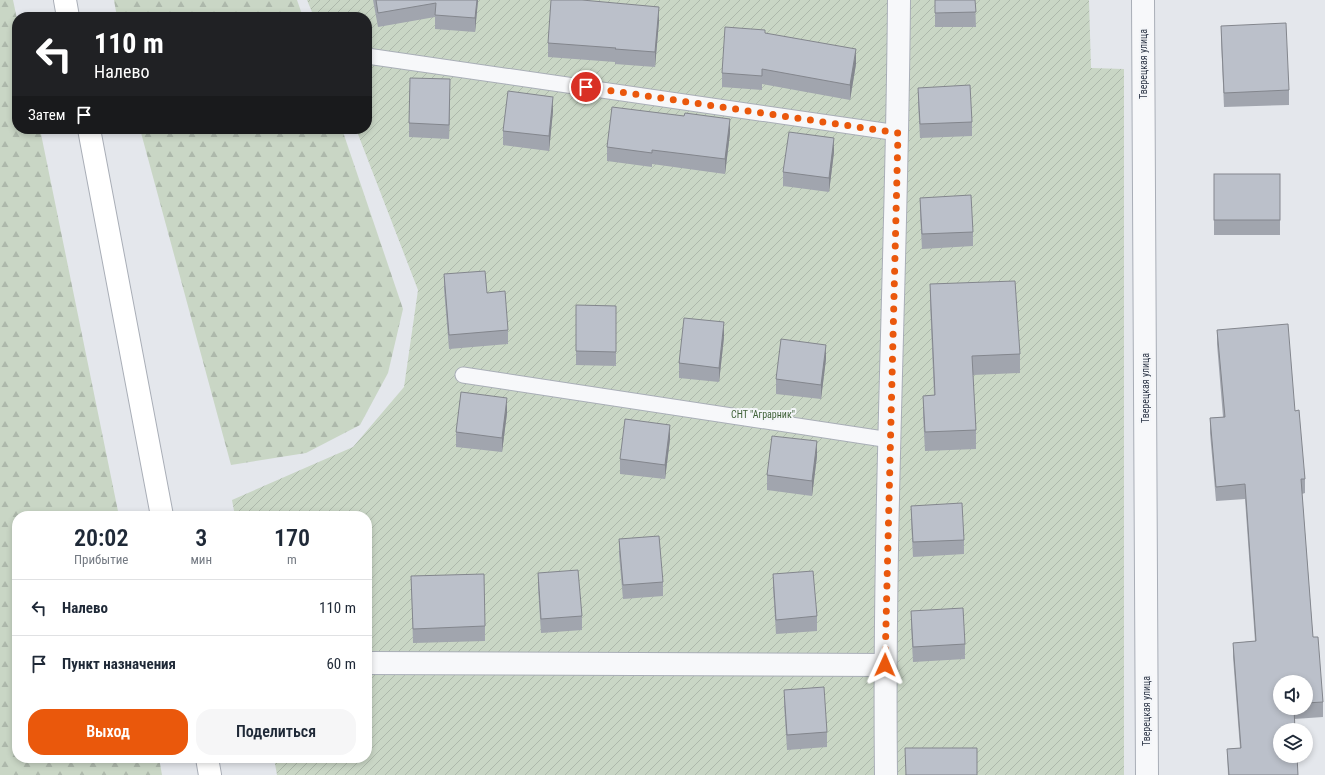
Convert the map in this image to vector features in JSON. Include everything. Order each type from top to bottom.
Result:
[{"type":"main road","points":[[65,0],[67,12]]},
{"type":"main road","points":[[90,134],[161,511]]},
{"type":"main road","points":[[208,763],[210,775]]},
{"type":"street","points":[[886,775],[885,665],[898,133],[899,0]]},
{"type":"street","name":"Тверецкая улица","points":[[1143,0],[1147,775]]},
{"type":"street","points":[[372,663],[885,665]]},
{"type":"lane","points":[[372,57],[898,133]]},
{"type":"lane","points":[[463,375],[890,440]]},
{"type":"green space","points":[[0,0],[13,0],[16,12],[12,12],[12,134],[41,134],[118,511],[12,511],[12,763],[160,763],[162,775],[0,775]]},
{"type":"green space","points":[[114,0],[297,0],[301,12],[116,12]]},
{"type":"green space","name":"СНТ \"Аграрник\"","points":[[307,0],[1089,0],[1091,68],[1124,69],[1124,775],[277,775],[275,763],[372,763],[372,511],[234,511],[232,500],[353,447],[404,387],[418,290],[358,134],[372,134],[372,12],[312,12]]},
{"type":"green space","points":[[141,134],[344,134],[403,309],[388,373],[360,425],[306,453],[231,465]]},
{"type":"building","points":[[376,0],[477,0],[475,18],[435,15],[436,3],[378,13]]},
{"type":"building","points":[[551,0],[582,0],[659,7],[655,52],[548,43]]},
{"type":"building","points":[[935,0],[975,0],[976,12],[935,13]]},
{"type":"building","points":[[1286,23],[1289,90],[1224,93],[1221,26]]},
{"type":"building","points":[[725,27],[765,30],[765,33],[856,49],[850,85],[762,69],[762,76],[722,73]]},
{"type":"building","points":[[410,78],[450,79],[449,125],[409,123]]},
{"type":"building","points":[[970,85],[972,122],[920,124],[918,88]]},
{"type":"building","points":[[508,91],[553,97],[549,136],[503,131]]},
{"type":"building","points":[[612,107],[684,116],[685,113],[730,119],[725,159],[652,150],[652,153],[607,147]]},
{"type":"building","points":[[789,132],[834,138],[829,178],[783,172]]},
{"type":"building","points":[[1214,174],[1280,174],[1280,220],[1214,220]]},
{"type":"building","points":[[971,195],[973,232],[922,234],[920,198]]},
{"type":"building","points":[[485,271],[487,293],[505,291],[508,330],[449,335],[444,274]]},
{"type":"building","points":[[1015,281],[1020,354],[972,356],[976,430],[925,432],[923,396],[935,395],[930,284]]},
{"type":"building","points":[[576,305],[616,306],[616,352],[576,351]]},
{"type":"building","points":[[684,318],[724,322],[719,368],[679,363]]},
{"type":"building","points":[[1288,324],[1295,411],[1299,410],[1305,479],[1301,479],[1313,637],[1318,637],[1323,702],[1313,703],[1313,675],[1273,675],[1273,715],[1294,715],[1295,723],[1273,723],[1273,763],[1297,763],[1298,775],[1229,775],[1227,749],[1241,748],[1233,643],[1256,641],[1245,484],[1216,487],[1210,418],[1225,417],[1217,330]]},
{"type":"building","points":[[781,339],[826,345],[821,385],[776,379]]},
{"type":"building","points":[[461,392],[507,398],[502,438],[456,432]]},
{"type":"building","points":[[625,419],[670,425],[665,465],[620,459]]},
{"type":"building","points":[[772,436],[817,441],[812,481],[767,475]]},
{"type":"building","points":[[962,503],[964,540],[913,542],[911,506]]},
{"type":"building","points":[[659,536],[663,582],[623,585],[619,539]]},
{"type":"building","points":[[578,570],[582,616],[541,619],[538,573]]},
{"type":"building","points":[[813,571],[817,616],[776,620],[773,574]]},
{"type":"building","points":[[484,574],[485,626],[413,629],[411,576]]},
{"type":"building","points":[[963,608],[965,644],[913,647],[911,611]]},
{"type":"building","points":[[824,687],[827,732],[787,735],[784,690]]},
{"type":"building","points":[[905,748],[977,748],[977,775],[906,775]]},
{"type":"route","points":[[586,87],[898,133],[885,665]]}]
